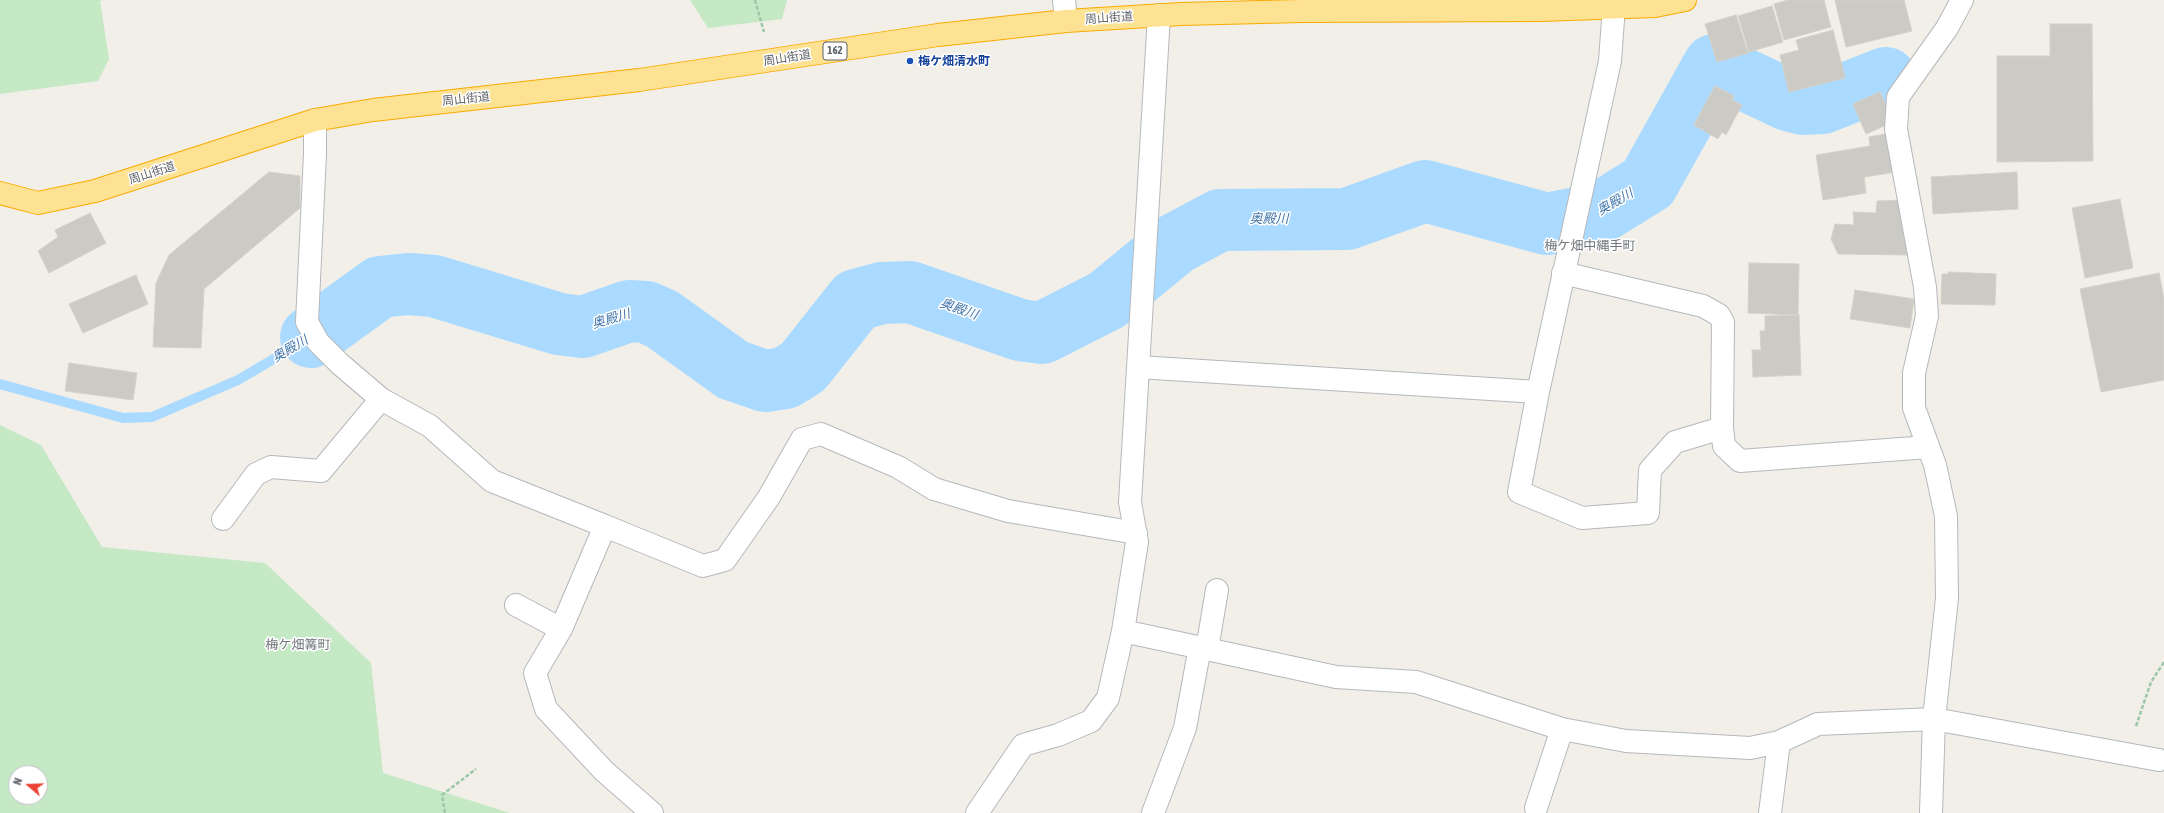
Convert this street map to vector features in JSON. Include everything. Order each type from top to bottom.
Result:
[{"type":"highway","name":"周山街道","points":[[0,193],[38,203],[95,192],[315,120],[373,110],[639,80],[938,35],[1065,10],[1158,15],[1181,7],[1302,10],[1460,5],[1541,10],[1614,6],[1655,6],[1685,0]]},
{"type":"street","points":[[1931,813],[1934,719],[1947,598],[1946,516],[1935,465],[1914,408],[1914,373],[1927,316],[1926,287],[1896,129],[1898,97],[1947,28],[1962,0]]},
{"type":"street","points":[[1614,6],[1610,61],[1571,234],[1519,492],[1582,518],[1648,513],[1650,470],[1675,442],[1722,428]]},
{"type":"street","points":[[977,813],[1023,745],[1058,735],[1092,721],[1108,698],[1123,631],[1137,542],[1130,502],[1158,15]]},
{"type":"street","points":[[315,120],[307,322],[318,342],[340,364],[381,399],[430,426],[492,481],[703,566],[725,560],[769,497],[802,439],[821,434],[898,467],[934,489],[1008,511],[1136,533]]},
{"type":"street","points":[[1563,273],[1702,306],[1719,315],[1723,322],[1722,428],[1724,446],[1740,461],[1928,447]]},
{"type":"street","points":[[1138,367],[1538,392]]},
{"type":"street","points":[[223,519],[256,474],[271,467],[320,471],[381,399]]},
{"type":"street","points":[[605,526],[561,629],[535,672],[546,709],[604,771],[652,813]]},
{"type":"street","points":[[1153,813],[1185,728],[1217,590]]},
{"type":"street","points":[[516,605],[561,629]]},
{"type":"street","points":[[1123,631],[1336,677],[1416,682],[1562,729],[1626,741],[1750,748],[1779,742],[1818,724],[1934,719],[2159,760]]},
{"type":"street","points":[[1536,808],[1562,729]]},
{"type":"street","points":[[1770,813],[1779,742]]},
{"type":"path","points":[[2126,754],[2151,682],[2164,662]]},
{"type":"path","points":[[445,813],[442,796],[476,769]]},
{"type":"green space","points":[[0,0],[104,0],[100,1],[109,59],[98,81],[0,94]]},
{"type":"green space","points":[[690,0],[787,0],[782,19],[708,28]]},
{"type":"green space","points":[[0,425],[41,445],[102,547],[265,563],[371,663],[383,773],[510,813],[0,813]]},
{"type":"building","points":[[1788,0],[1824,0],[1831,27],[1784,40],[1774,4]]},
{"type":"building","points":[[1835,0],[1904,0],[1912,31],[1846,47]]},
{"type":"building","points":[[1772,6],[1783,42],[1749,52],[1738,16]]},
{"type":"building","points":[[1736,15],[1748,53],[1717,62],[1705,24]]},
{"type":"building","points":[[2050,24],[2092,24],[2093,161],[1997,162],[1997,56],[2050,56]]},
{"type":"building","points":[[1833,30],[1845,78],[1789,92],[1780,55],[1799,50],[1796,40]]},
{"type":"building","points":[[1715,86],[1734,96],[1732,100],[1742,105],[1726,135],[1722,132],[1718,139],[1694,125]]},
{"type":"building","points":[[1880,92],[1893,122],[1866,134],[1853,104]]},
{"type":"building","points":[[1890,133],[1896,172],[1864,177],[1866,193],[1823,200],[1816,155],[1870,146],[1869,137]]},
{"type":"building","points":[[269,172],[300,176],[300,208],[204,289],[201,348],[153,347],[156,283],[169,255]]},
{"type":"building","points":[[2017,172],[2018,209],[1933,214],[1931,177]]},
{"type":"building","points":[[2120,199],[2133,268],[2085,278],[2072,208]]},
{"type":"building","points":[[1904,200],[1908,212],[1907,255],[1838,254],[1831,239],[1835,224],[1854,225],[1853,212],[1876,213],[1877,201]]},
{"type":"building","points":[[90,213],[106,243],[49,273],[38,251],[58,237],[55,230]]},
{"type":"building","points":[[1749,263],[1799,264],[1798,315],[1748,313]]},
{"type":"building","points":[[1948,272],[1996,274],[1995,305],[1941,304],[1942,274],[1948,274]]},
{"type":"building","points":[[2159,273],[2164,299],[2164,380],[2101,392],[2080,289]]},
{"type":"building","points":[[136,275],[148,304],[83,333],[69,304]]},
{"type":"building","points":[[1855,290],[1914,299],[1910,328],[1850,319]]},
{"type":"building","points":[[1799,315],[1801,375],[1753,377],[1752,350],[1761,350],[1760,331],[1765,331],[1765,316]]},
{"type":"building","points":[[69,363],[137,373],[133,400],[65,391]]},
{"type":"waterway","name":"奥殿川","points":[[311,337],[380,287],[408,284],[434,286],[559,324],[583,327],[629,311],[646,312],[662,319],[733,370],[765,381],[785,378],[803,367],[856,300],[882,293],[910,292],[1020,330],[1042,333],[1107,300],[1175,244],[1220,220],[1347,219],[1425,191],[1547,224],[1598,214],[1648,183],[1714,65],[1788,100],[1803,104],[1822,103],[1886,78]]},
{"type":"waterway","name":"奥殿川","points":[[0,384],[123,418],[152,417],[238,380],[311,337]]},
{"type":"place","name":"梅ケ畑清水町","points":[[910,61]]},
{"type":"district","name":"梅ケ畑中縄手町","points":[[1590,246]]},
{"type":"district","name":"梅ケ畑篝町","points":[[298,645]]}]
